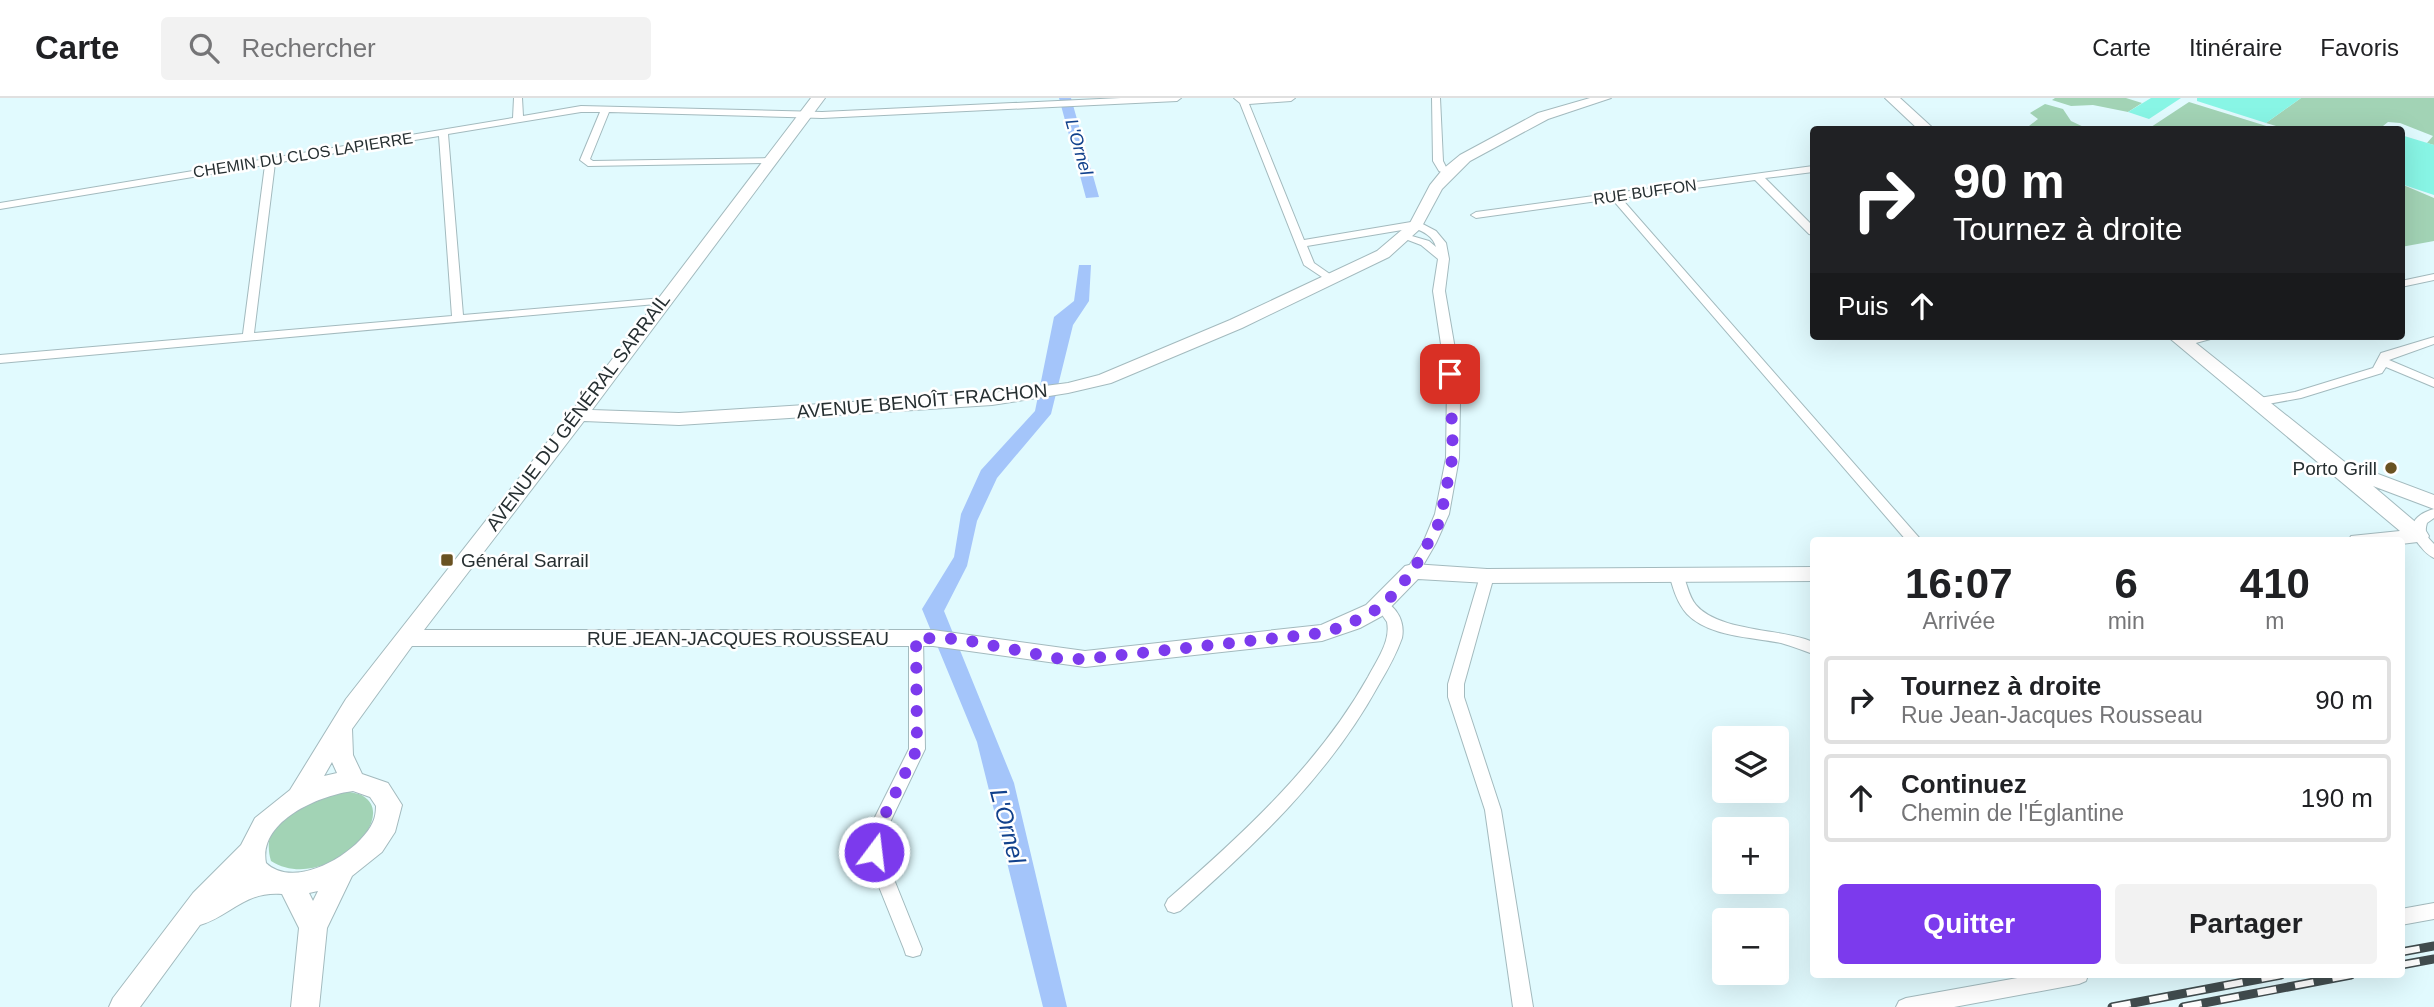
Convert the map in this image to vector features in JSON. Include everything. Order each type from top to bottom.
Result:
[{"type":"street","points":[[518,98],[518,119]]},
{"type":"street","points":[[580,98],[581,109]]},
{"type":"street","points":[[628,108],[634,98]]},
{"type":"street","name":"AVENUE DU GÉNÉRAL SARRAIL","points":[[299,796],[340,727],[405,638],[579,415],[663,300],[818,98]]},
{"type":"street","name":"CHEMIN DU CLOS LAPIERRE","points":[[0,206],[581,109],[628,108],[804,115],[1177,98]]},
{"type":"street","points":[[1291,98],[1241,100],[1258,136],[1298,244],[1309,265],[1332,279]]},
{"type":"street","points":[[1436,98],[1438,161],[1442,169],[1448,172]]},
{"type":"street","name":"AVENUE BENOÎT FRACHON","points":[[579,415],[679,419],[1024,396],[1105,379],[1144,364],[1382,254],[1412,228],[1435,188],[1448,172],[1479,149],[1522,125],[1561,108],[1604,98]]},
{"type":"street","points":[[1892,98],[1924,126]]},
{"type":"street","points":[[606,109],[585,160],[591,164],[771,160]]},
{"type":"street","points":[[443,132],[458,318]]},
{"type":"street","points":[[248,337],[270,161]]},
{"type":"street","name":"RUE BUFFON","points":[[1476,215],[1810,169]]},
{"type":"street","points":[[1757,176],[1810,229]]},
{"type":"street","points":[[1614,196],[1912,537]]},
{"type":"street","points":[[1298,244],[1412,228],[1444,259],[1439,289],[1449,352],[1453,454],[1440,521],[1413,571],[1487,576],[1810,574]]},
{"type":"street","points":[[2405,283],[2434,277]]},
{"type":"street","points":[[0,359],[663,300]]},
{"type":"street","points":[[2181,340],[2328,458],[2434,553]]},
{"type":"street","points":[[2257,402],[2297,396],[2378,370],[2385,356],[2434,340]]},
{"type":"street","points":[[2382,361],[2434,383]]},
{"type":"street","points":[[2328,458],[2370,479],[2434,502]]},
{"type":"street","points":[[2418,537],[2418,525],[2423,518],[2434,513]]},
{"type":"street","points":[[2405,538],[2418,537]]},
{"type":"street","name":"RUE JEAN-JACQUES ROUSSEAU","points":[[405,638],[924,638],[960,639],[1061,659],[1110,657],[1322,633],[1345,626],[1383,606],[1413,571]]},
{"type":"street","points":[[1676,575],[1692,611],[1703,620],[1787,638],[1810,647]]},
{"type":"street","points":[[1487,576],[1456,684],[1455,697],[1493,810],[1523,1007]]},
{"type":"street","points":[[1174,905],[1218,868],[1255,830],[1346,725],[1373,684],[1393,644],[1396,629],[1393,618],[1383,606]]},
{"type":"street","points":[[913,949],[874,852],[873,839],[917,749],[924,638]]},
{"type":"street","points":[[340,727],[341,755],[353,781]]},
{"type":"street","points":[[123,1007],[218,883],[252,851],[264,825],[274,814],[299,796],[327,785],[353,781],[376,786],[388,799],[390,814],[387,826],[370,850],[342,870],[325,878],[280,883],[228,895],[188,923]]},
{"type":"street","points":[[252,851],[255,869],[280,883],[313,928]]},
{"type":"street","points":[[304,1007],[313,928],[342,870]]},
{"type":"street","points":[[2405,916],[2434,911]]},
{"type":"street","points":[[1906,1007],[2063,978]]},
{"type":"green space","points":[[2126,98],[2142,103],[2128,112],[2093,105],[2071,106],[2052,100]]},
{"type":"green space","points":[[2301,98],[2434,98],[2434,145],[2427,143],[2433,136],[2400,123],[2388,122],[2383,126],[2276,126],[2266,123]]},
{"type":"green space","points":[[2189,102],[2266,126],[2153,126]]},
{"type":"green space","points":[[2045,104],[2063,109],[2071,121],[2082,126],[2029,126],[2038,119],[2030,113]]},
{"type":"green space","points":[[2405,186],[2434,198],[2434,241],[2405,246]]},
{"type":"green space","points":[[347,791],[360,794],[372,807],[372,820],[351,850],[333,861],[313,868],[291,869],[271,861],[269,845],[272,832],[280,821],[304,805]]},
{"type":"water","name":"L'Ornel","points":[[1059,98],[1071,98],[1099,197],[1086,198]]},
{"type":"water","name":"L'Ornel","points":[[1079,265],[1091,265],[1089,301],[1073,325],[1051,414],[997,478],[977,521],[967,566],[944,611],[1014,783],[1067,1007],[1043,1007],[977,742],[922,609],[954,557],[961,514],[981,470],[1035,411],[1054,317],[1074,301]]},
{"type":"building","points":[[2151,98],[2181,98],[2149,119],[2128,112]]},
{"type":"building","points":[[2197,98],[2301,98],[2266,123],[2197,101]]},
{"type":"building","points":[[2405,136],[2434,145],[2434,195],[2405,185]]},
{"type":"railway","points":[[2405,951],[2434,946]]},
{"type":"railway","points":[[2405,964],[2434,959]]},
{"type":"railway","points":[[2112,1007],[2265,978]]},
{"type":"railway","points":[[2183,1007],[2335,978]]},
{"type":"place","name":"Porto Grill","points":[[2391,468]]},
{"type":"place","name":"Général Sarrail","points":[[447,560]]},
{"type":"route","points":[[874,852],[873,839],[917,749],[916,638],[960,639],[1061,659],[1085,659],[1322,633],[1366,617],[1383,606],[1413,571],[1440,521],[1453,454],[1450,374]]}]
